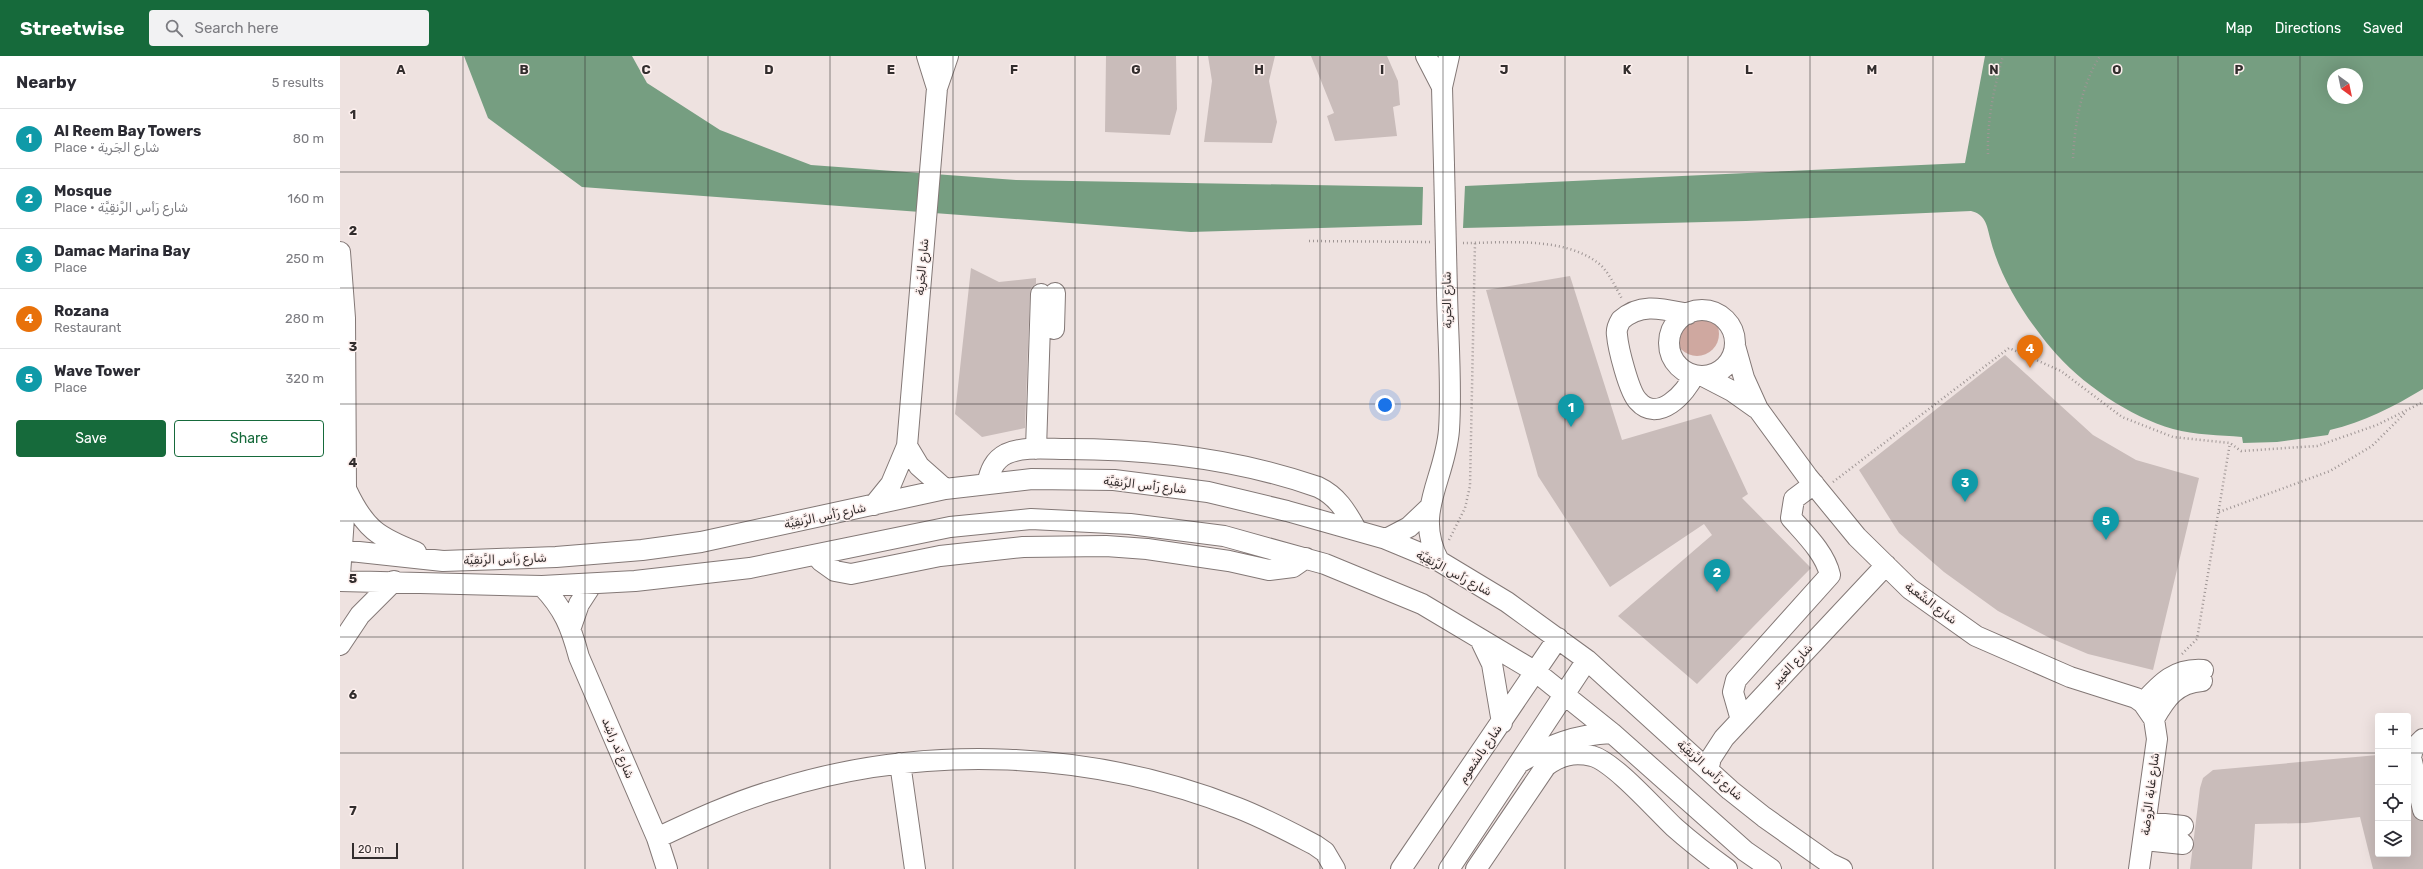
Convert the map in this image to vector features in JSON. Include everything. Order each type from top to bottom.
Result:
[{"type":"street","name":"شارع الجَرية","points":[[927,56],[936,88]]},
{"type":"street","name":"شارع الجَرية","points":[[874,505],[898,472],[907,446],[936,88],[948,56]]},
{"type":"street","name":"شارع الجَرية","points":[[1426,56],[1442,87]]},
{"type":"street","name":"شارع الجَرية","points":[[1439,561],[1428,531],[1428,509],[1442,471],[1449,431],[1442,87],[1449,56]]},
{"type":"street","points":[[340,252],[345,318],[346,489],[340,575]]},
{"type":"street","points":[[1042,449],[1048,293]]},
{"type":"street","points":[[1688,314],[1658,307],[1649,307],[1631,312],[1621,320],[1617,334],[1632,392],[1638,402],[1652,409],[1667,405],[1683,393],[1699,375]]},
{"type":"street","points":[[1697,311],[1716,314],[1731,327],[1735,346],[1728,363],[1713,374],[1699,375],[1677,364],[1669,347],[1673,328],[1688,314],[1697,311]]},
{"type":"street","name":"شارع الشِّعبة","points":[[1735,346],[1744,378],[1758,409],[1817,488],[1858,538],[1910,589],[1976,636],[2070,678],[2125,694],[2149,711]]},
{"type":"street","name":"شارع الشِّعبة","points":[[1699,375],[1732,391],[1758,409]]},
{"type":"street","points":[[907,446],[927,475],[945,489]]},
{"type":"street","points":[[987,484],[991,468],[1000,458],[1012,452],[1042,449],[1128,450],[1165,454],[1201,459],[1273,474],[1307,483],[1328,492],[1342,505],[1356,529]]},
{"type":"street","name":"شارع رَأس الرَّنقِيَّة","points":[[341,550],[443,561],[556,557],[656,548],[701,542],[945,489],[1032,479],[1114,480],[1208,492],[1356,529],[1386,539],[1439,561],[1508,602],[1587,660],[1708,770],[1764,817],[1829,862],[1842,869]]},
{"type":"street","points":[[1741,720],[1733,692],[1736,680],[1830,575],[1828,566],[1815,547],[1791,518],[1794,499],[1817,488]]},
{"type":"street","points":[[346,489],[357,513],[366,525],[393,542],[443,561]]},
{"type":"street","name":"شارع الجَرية","points":[[1386,539],[1409,527],[1428,509]]},
{"type":"street","name":"شارع رَأس الرَّنقِيَّة","points":[[340,581],[394,580],[542,586],[592,584],[750,568],[950,527],[1031,519],[1130,524],[1224,536],[1325,564],[1422,604],[1536,672],[1612,733],[1745,851],[1771,869]]},
{"type":"street","points":[[816,555],[831,569],[851,574],[940,556],[1023,547],[1106,546],[1147,549],[1222,560],[1269,570],[1292,567],[1306,558]]},
{"type":"street","name":"شارع العَبِير","points":[[1708,770],[1717,748],[1741,720],[1886,566]]},
{"type":"street","points":[[340,646],[360,615],[394,580]]},
{"type":"street","points":[[571,627],[579,604],[592,584]]},
{"type":"street","name":"شارع نَد راشِد","points":[[542,586],[559,605],[571,627],[579,657],[657,838],[667,869]]},
{"type":"street","name":"شارع بالشعوم","points":[[1401,869],[1502,723],[1558,638]]},
{"type":"street","points":[[1480,639],[1492,664],[1502,723]]},
{"type":"street","points":[[1449,869],[1587,660]]},
{"type":"street","points":[[2149,711],[2158,686],[2174,674],[2188,670],[2203,676]]},
{"type":"street","name":"شارع غابة الرَّوضة","points":[[2139,869],[2157,739],[2149,711]]},
{"type":"street","points":[[1517,764],[1561,741],[1586,734],[1612,733]]},
{"type":"street","points":[[2423,739],[2413,749],[2411,757],[2423,810]]},
{"type":"street","points":[[1476,869],[1546,766],[1557,758],[1577,754],[1593,756],[1607,764],[1676,828],[1726,869]]},
{"type":"street","points":[[657,838],[715,811],[775,790],[837,774],[900,763],[994,759],[1072,765],[1156,781],[1238,808],[1315,845],[1325,852],[1335,869]]},
{"type":"street","points":[[900,763],[915,869]]},
{"type":"street","points":[[2145,831],[2183,835]]},
{"type":"path","points":[[1988,154],[1987,131],[2003,56]]},
{"type":"path","points":[[2073,158],[2079,107],[2100,56]]},
{"type":"path","points":[[1309,241],[1436,242]]},
{"type":"path","points":[[1460,242],[1538,243],[1578,251],[1600,263],[1631,312]]},
{"type":"path","points":[[1817,488],[2009,348],[2061,371],[2122,417],[2173,437],[2230,443],[2241,451],[2317,446],[2377,426],[2423,402]]},
{"type":"path","points":[[2218,512],[2330,471],[2372,446],[2408,411]]},
{"type":"path","points":[[2180,656],[2196,639],[2230,443]]},
{"type":"shaded area","points":[[464,56],[632,56],[647,83],[720,130],[811,165],[1016,180],[1423,187],[1422,225],[1191,232],[582,187],[488,118]]},
{"type":"shaded area","points":[[1985,56],[2423,56],[2423,389],[2378,413],[2355,423],[2330,430],[2328,435],[2277,442],[2243,443],[2242,437],[2173,429],[2157,424],[2140,416],[2107,397],[2076,374],[2051,348],[2014,296],[1994,253],[1985,221],[1976,212],[1746,221],[1463,228],[1465,186],[1965,163]]},
{"type":"shaded area","points":[[1697,312],[1709,316],[1715,322],[1719,334],[1715,346],[1709,352],[1697,356],[1685,352],[1679,346],[1675,334],[1679,322],[1685,316]]},
{"type":"building","points":[[1106,56],[1176,56],[1177,109],[1170,135],[1105,132]]},
{"type":"building","points":[[1208,56],[1275,56],[1269,81],[1277,122],[1272,143],[1204,142],[1212,81]]},
{"type":"building","points":[[1311,56],[1387,56],[1398,81],[1400,105],[1393,107],[1397,136],[1335,141],[1327,116],[1334,113]]},
{"type":"building","points":[[971,268],[999,282],[1036,278],[1036,284],[1031,288],[1030,294],[1025,428],[982,437],[955,414]]},
{"type":"building","points":[[1570,276],[1622,440],[1711,414],[1748,494],[1742,498],[1811,568],[1697,684],[1618,616],[1712,535],[1704,524],[1610,587],[1538,476],[1486,290]]},
{"type":"building","points":[[2005,355],[2093,435],[2136,460],[2199,478],[2153,670],[2088,654],[2050,638],[1998,611],[1944,572],[1899,533],[1859,470]]},
{"type":"building","points":[[2375,755],[2375,857],[2411,857],[2411,806],[2414,817],[2423,821],[2423,869],[2373,869],[2360,817],[2306,823],[2255,824],[2252,869],[2190,869],[2200,788],[2203,778],[2213,770]]},
{"type":"place","name":"Rozana","points":[[2030,368]]},
{"type":"place","name":"Al Reem Bay Towers","points":[[1571,427]]},
{"type":"place","name":"Damac Marina Bay","points":[[1965,502]]},
{"type":"place","name":"Wave Tower","points":[[2106,540]]},
{"type":"place","name":"Mosque","points":[[1717,592]]}]
